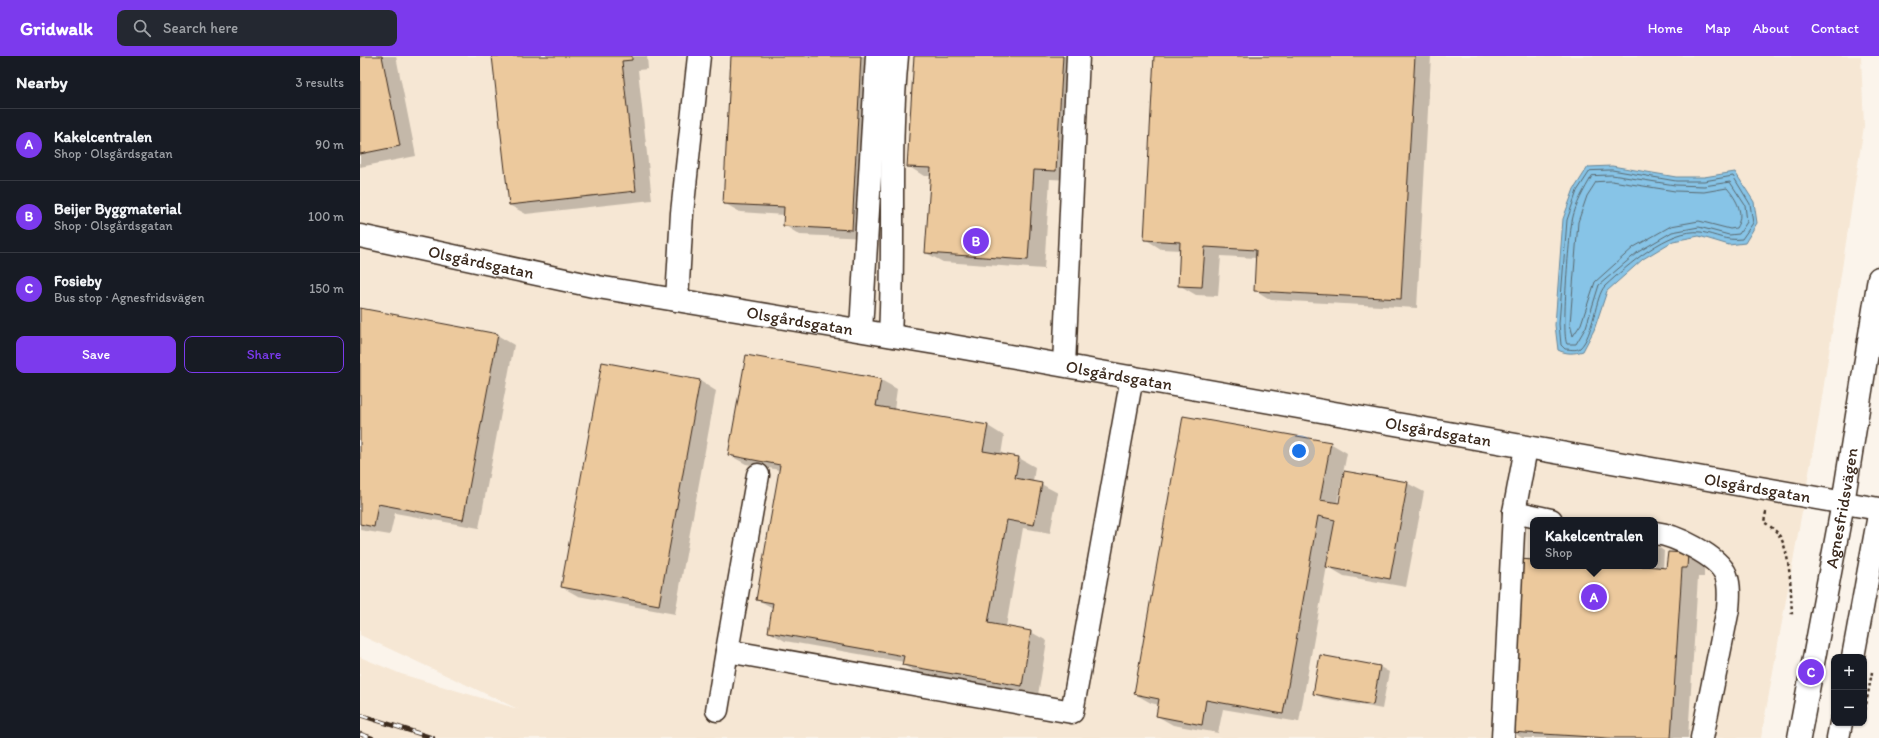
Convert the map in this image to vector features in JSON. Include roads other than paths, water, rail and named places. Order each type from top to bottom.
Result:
[{"type":"street","points":[[677,300],[682,213],[699,56]]},
{"type":"street","points":[[861,330],[877,56]]},
{"type":"street","points":[[890,336],[893,277],[893,99],[898,56]]},
{"type":"street","points":[[1064,365],[1078,56]]},
{"type":"street","name":"Olsgårdsgatan","points":[[360,236],[598,287],[1064,365],[1526,448],[1879,509]]},
{"type":"street","name":"Agnesfridsvägen","points":[[1798,738],[1843,503],[1879,278]]},
{"type":"street","points":[[727,651],[1072,712],[1132,377]]},
{"type":"street","points":[[1503,738],[1514,512],[1526,448]]},
{"type":"street","points":[[717,710],[758,475]]},
{"type":"street","points":[[1514,512],[1537,517]]},
{"type":"street","points":[[1854,654],[1879,515]]},
{"type":"street","points":[[1658,534],[1671,537],[1696,548],[1708,556],[1726,574],[1729,596],[1728,609],[1702,738]]},
{"type":"street","points":[[1838,738],[1840,726]]},
{"type":"water","points":[[1612,166],[1676,177],[1704,177],[1735,172],[1754,202],[1757,223],[1745,243],[1729,245],[1699,236],[1673,241],[1643,259],[1607,291],[1594,330],[1583,351],[1567,353],[1558,350],[1555,325],[1563,219],[1574,189],[1588,167]]},
{"type":"railway","points":[[360,715],[433,738]]},
{"type":"railway","points":[[360,734],[372,738]]},
{"type":"place","name":"Beijer Byggmaterial","points":[[976,241]]},
{"type":"place","name":"Kakelcentralen","points":[[1594,597]]},
{"type":"place","name":"Fosieby","points":[[1811,672]]}]
